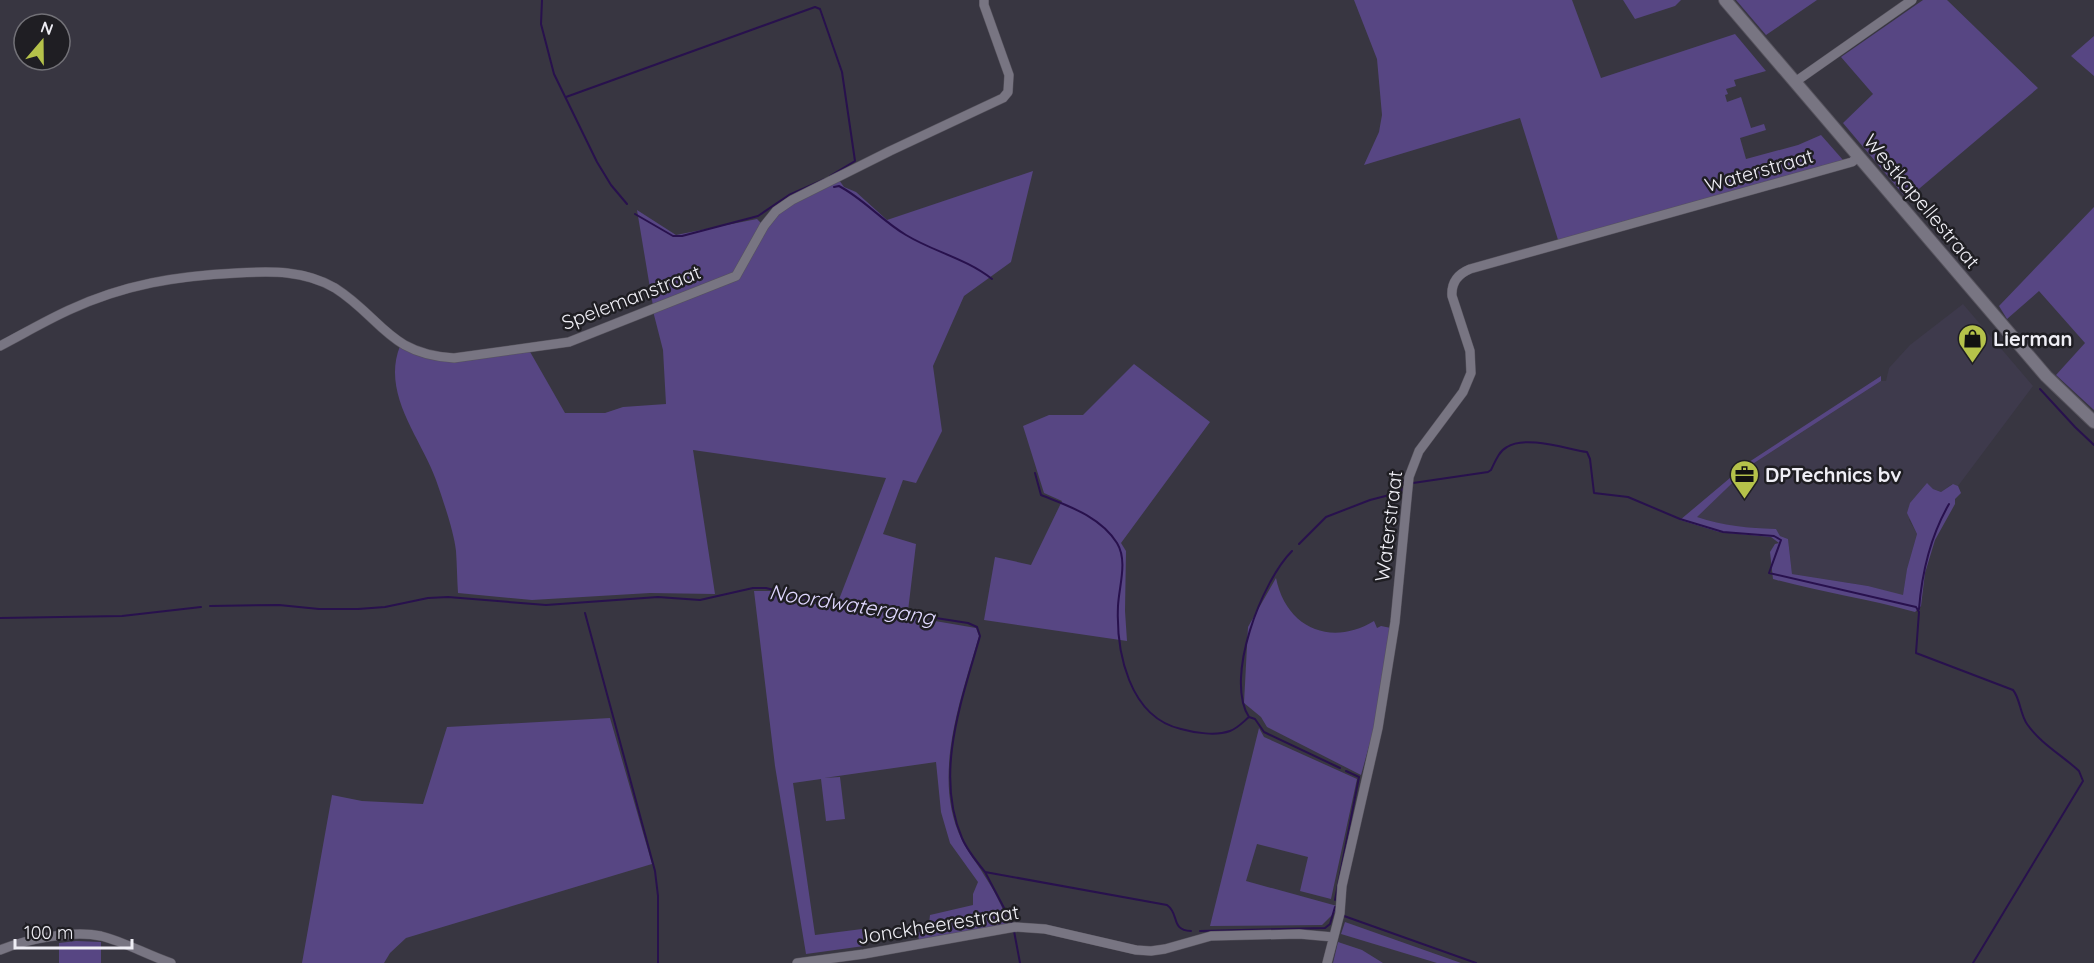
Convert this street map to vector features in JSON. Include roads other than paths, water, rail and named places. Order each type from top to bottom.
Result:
[{"type":"street","name":"Spelemanstraat","points":[[0,346],[70,309],[121,290],[172,278],[274,271],[309,277],[323,282],[348,298],[402,344],[435,356],[454,358],[569,342],[736,276],[764,226],[776,211],[792,200],[1003,98],[1008,92],[1009,75],[984,0]]},
{"type":"street","name":"Westkapellestraat","points":[[1725,0],[2046,376],[2094,422]]},
{"type":"street","points":[[1795,82],[1912,0]]},
{"type":"street","name":"Waterstraat","points":[[1327,963],[1380,716],[1395,622],[1409,477],[1419,451],[1462,392],[1471,373],[1470,351],[1452,296],[1455,279],[1470,269],[1852,162],[1859,156]]},
{"type":"street","name":"Jonckheerestraat","points":[[796,963],[864,954],[1015,927],[1045,929],[1136,950],[1151,951],[1211,936],[1299,934],[1333,937]]},
{"type":"street","points":[[0,950],[30,941],[68,935],[93,935],[114,940],[171,963]]},
{"type":"waterway","points":[[542,0],[541,24],[554,74],[597,162],[611,185],[627,204]]},
{"type":"waterway","points":[[566,97],[815,7],[820,9],[842,72],[855,161],[830,176]]},
{"type":"waterway","points":[[635,214],[673,236],[682,236],[758,216],[789,195],[825,179]]},
{"type":"waterway","points":[[834,187],[839,186],[848,191],[906,235],[971,266],[992,279]]},
{"type":"waterway","points":[[2040,389],[2094,445]]},
{"type":"waterway","points":[[1413,483],[1488,472],[1502,451],[1507,447],[1524,442],[1587,452],[1594,493],[1628,497],[1680,519],[1723,532],[1774,536],[1781,540],[1769,573],[1916,607],[1919,612],[1916,653],[2013,690],[2023,716],[2032,731],[2079,771],[2083,781],[1973,963]]},
{"type":"waterway","points":[[1035,473],[1041,495],[1093,519],[1117,543],[1122,558],[1118,624],[1123,662],[1138,697],[1149,711],[1163,722],[1181,729],[1206,733],[1230,731],[1249,717]]},
{"type":"waterway","points":[[1299,544],[1326,517],[1370,500],[1401,492],[1403,481],[1405,481]]},
{"type":"waterway","points":[[1919,609],[1928,555],[1942,516],[1949,504]]},
{"type":"waterway","points":[[1292,551],[1269,584],[1250,631],[1241,679],[1242,700],[1249,717],[1255,719],[1264,732],[1340,768]]},
{"type":"waterway","name":"Noordwatergang","points":[[210,606],[279,605],[319,609],[358,609],[448,597],[546,605],[658,597],[700,600],[753,588],[766,588],[828,604],[968,623],[977,627],[980,636],[959,711],[951,762],[950,788],[954,813],[966,847],[985,872],[1167,905],[1180,928],[1191,931]]},
{"type":"waterway","name":"Noordwatergang","points":[[0,618],[122,616],[201,607]]},
{"type":"waterway","points":[[585,613],[655,871],[658,896],[658,963]]},
{"type":"waterway","points":[[1335,900],[1359,777],[1346,771]]},
{"type":"waterway","points":[[985,872],[1012,923]]},
{"type":"waterway","name":"Noordwatergang","points":[[1200,931],[1325,928],[1330,924],[1335,907]]},
{"type":"waterway","points":[[1344,916],[1476,963]]},
{"type":"waterway","points":[[1014,931],[1020,963]]},
{"type":"place","name":"Lierman","points":[[1972,364]]},
{"type":"place","name":"DPTechnics bv","points":[[1744,500]]}]
